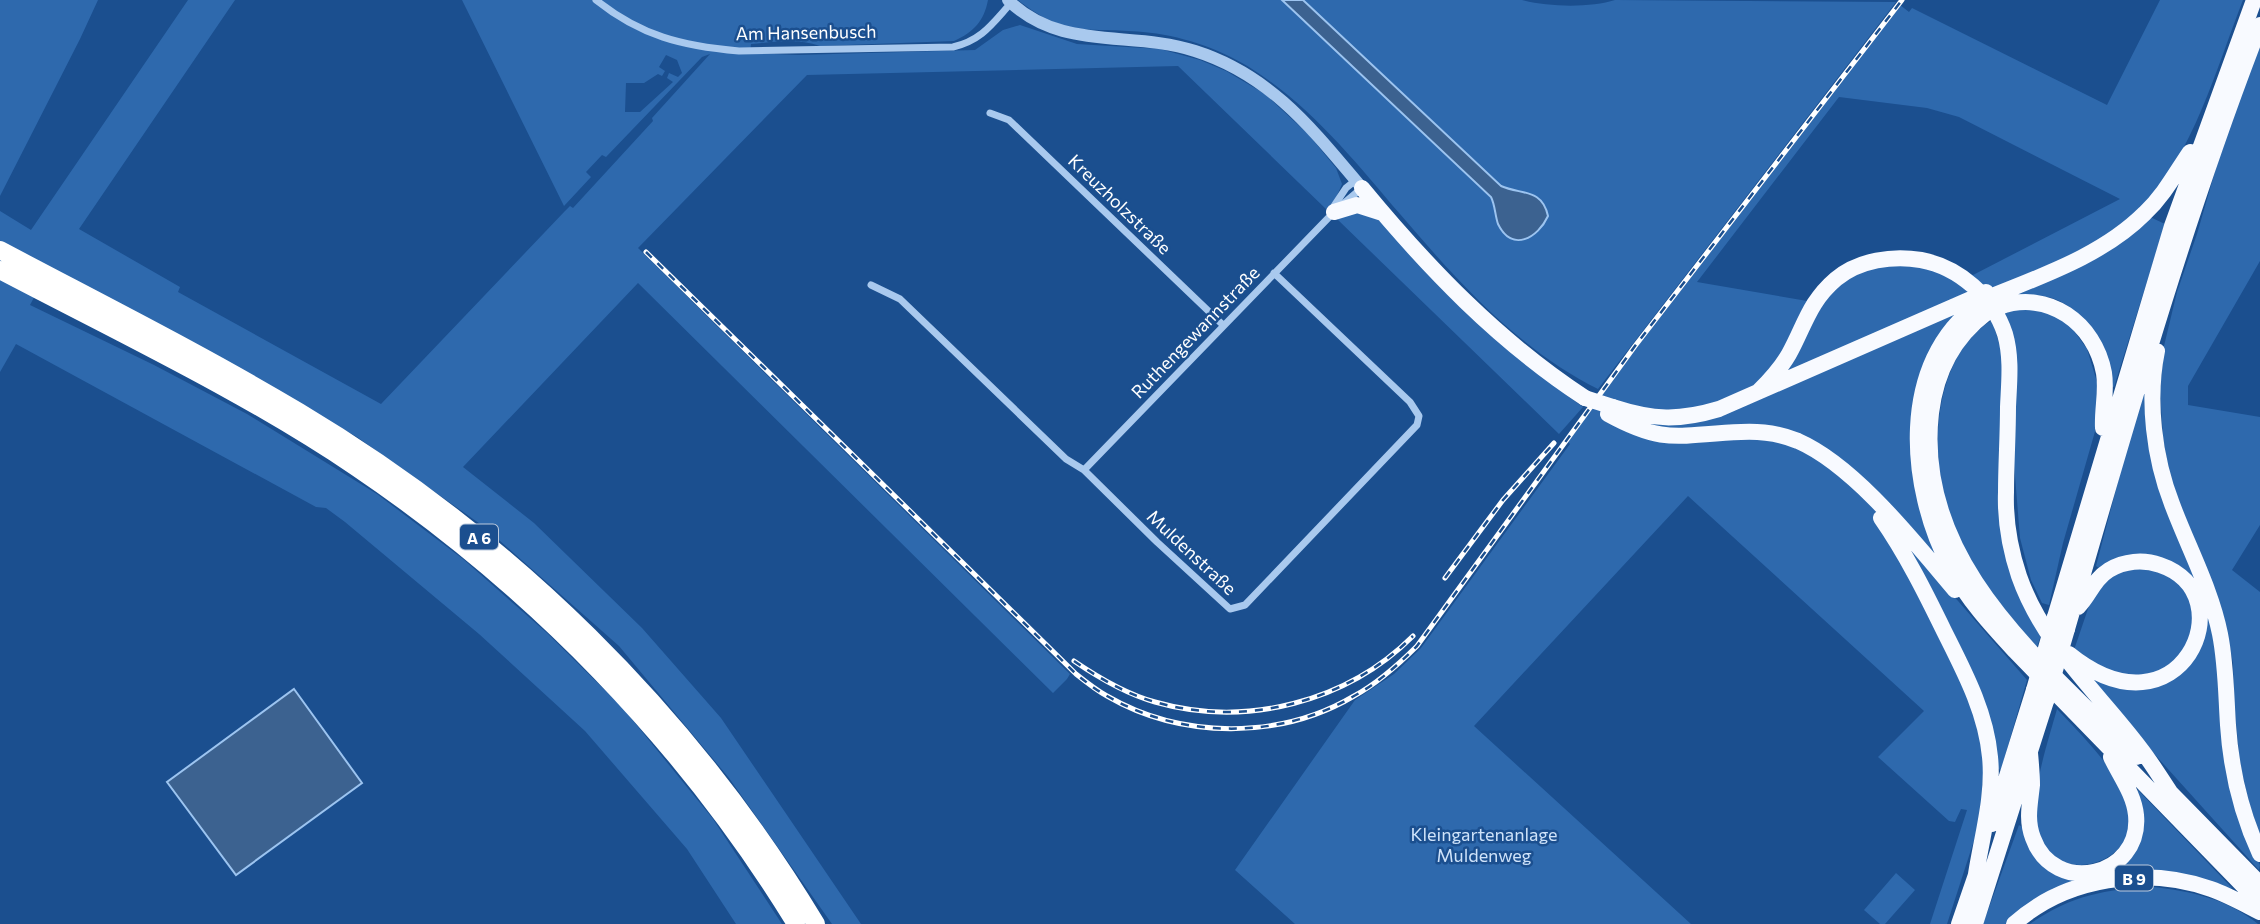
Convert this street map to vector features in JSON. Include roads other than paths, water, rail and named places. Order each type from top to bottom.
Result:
[{"type":"highway","points":[[1959,924],[2064,620],[2162,304],[2204,134],[2254,0]]},
{"type":"highway","points":[[2064,620],[2104,448],[2181,223],[2209,159],[2260,25]]},
{"type":"highway","points":[[1610,411],[1679,419],[1719,409],[1985,302],[2086,255],[2107,243],[2150,209],[2204,134]]},
{"type":"highway","points":[[1359,184],[1440,276],[1514,348],[1629,426],[1661,436],[1697,437],[1741,432],[1783,436],[1818,451],[1853,479],[1922,551],[1958,594],[1990,623],[2260,903]]},
{"type":"highway","points":[[1332,214],[1357,205],[1383,213]]},
{"type":"highway","name":"A 6","points":[[0,250],[34,278],[355,467],[460,543],[558,629],[639,714],[705,791],[764,872],[796,924]]},
{"type":"highway","points":[[1759,391],[1789,354],[1814,302],[1851,269],[1883,260],[1919,260],[1949,269],[1971,283],[1997,316],[2007,343],[2009,379],[2006,495],[2010,541],[2022,584],[2047,633],[2072,668],[2140,747],[2170,792]]},
{"type":"highway","name":"A 6","points":[[0,270],[34,278],[299,412],[366,454],[466,526],[593,639],[657,706],[718,780],[775,859],[816,924]]},
{"type":"highway","points":[[1990,623],[1963,589],[1936,537],[1925,500],[1918,446],[1920,409],[1940,344],[1955,324],[1985,302],[2025,301],[2053,306],[2076,320],[2094,346],[2104,371],[2104,448]]},
{"type":"highway","points":[[1985,302],[1952,346],[1937,384],[1932,406],[1929,463],[1932,482],[1948,532],[1972,578],[2008,625],[2260,884]]},
{"type":"highway","points":[[2162,304],[2153,384],[2157,449],[2171,502],[2209,595],[2220,633],[2235,780],[2246,821],[2260,854]]},
{"type":"highway","points":[[1853,479],[1905,555],[1947,637],[1982,715],[1990,757],[1991,784],[1976,874]]},
{"type":"highway","points":[[2047,633],[2098,674],[2112,680],[2143,682],[2158,679],[2182,664],[2196,643],[2200,618],[2198,605],[2184,580],[2165,566],[2142,561],[2109,570],[2092,585],[2082,602],[2064,620]]},
{"type":"highway","points":[[1975,924],[2030,753],[2040,695]]},
{"type":"highway","points":[[2030,753],[2032,783],[2028,816],[2036,846],[2042,856],[2058,868],[2081,874],[2105,869],[2121,859],[2128,850],[2136,827],[2133,801],[2105,744]]},
{"type":"highway","name":"B 9","points":[[2014,924],[2045,902],[2065,892],[2124,878],[2188,882],[2211,888],[2260,912]]},
{"type":"street","name":"Am Hansenbusch","points":[[596,0],[635,26],[681,44],[739,51],[953,47],[975,40],[1009,1],[1034,20],[1063,32],[1172,44],[1240,70],[1291,107],[1359,184]]},
{"type":"street","name":"Kreuzholzstraße","points":[[990,113],[1009,120],[1223,325]]},
{"type":"street","name":"Ruthengewannstraße","points":[[1084,470],[1359,184]]},
{"type":"street","name":"Muldenstraße","points":[[872,285],[900,299],[1066,459],[1084,470],[1230,609],[1245,605],[1417,425],[1419,416],[1410,402],[1274,273]]},
{"type":"railway","points":[[646,252],[1091,686],[1136,710],[1166,720],[1198,726],[1230,729],[1295,721],[1363,691],[1417,646],[1635,346],[1902,0]]},
{"type":"railway","points":[[1445,578],[1503,500],[1554,443]]},
{"type":"railway","points":[[1074,661],[1113,685],[1155,702],[1224,712],[1259,710],[1293,704],[1358,678],[1387,659],[1413,636]]},
{"type":"park label","name":"Kleingartenanlage Muldenweg","points":[[1484,844]]}]
